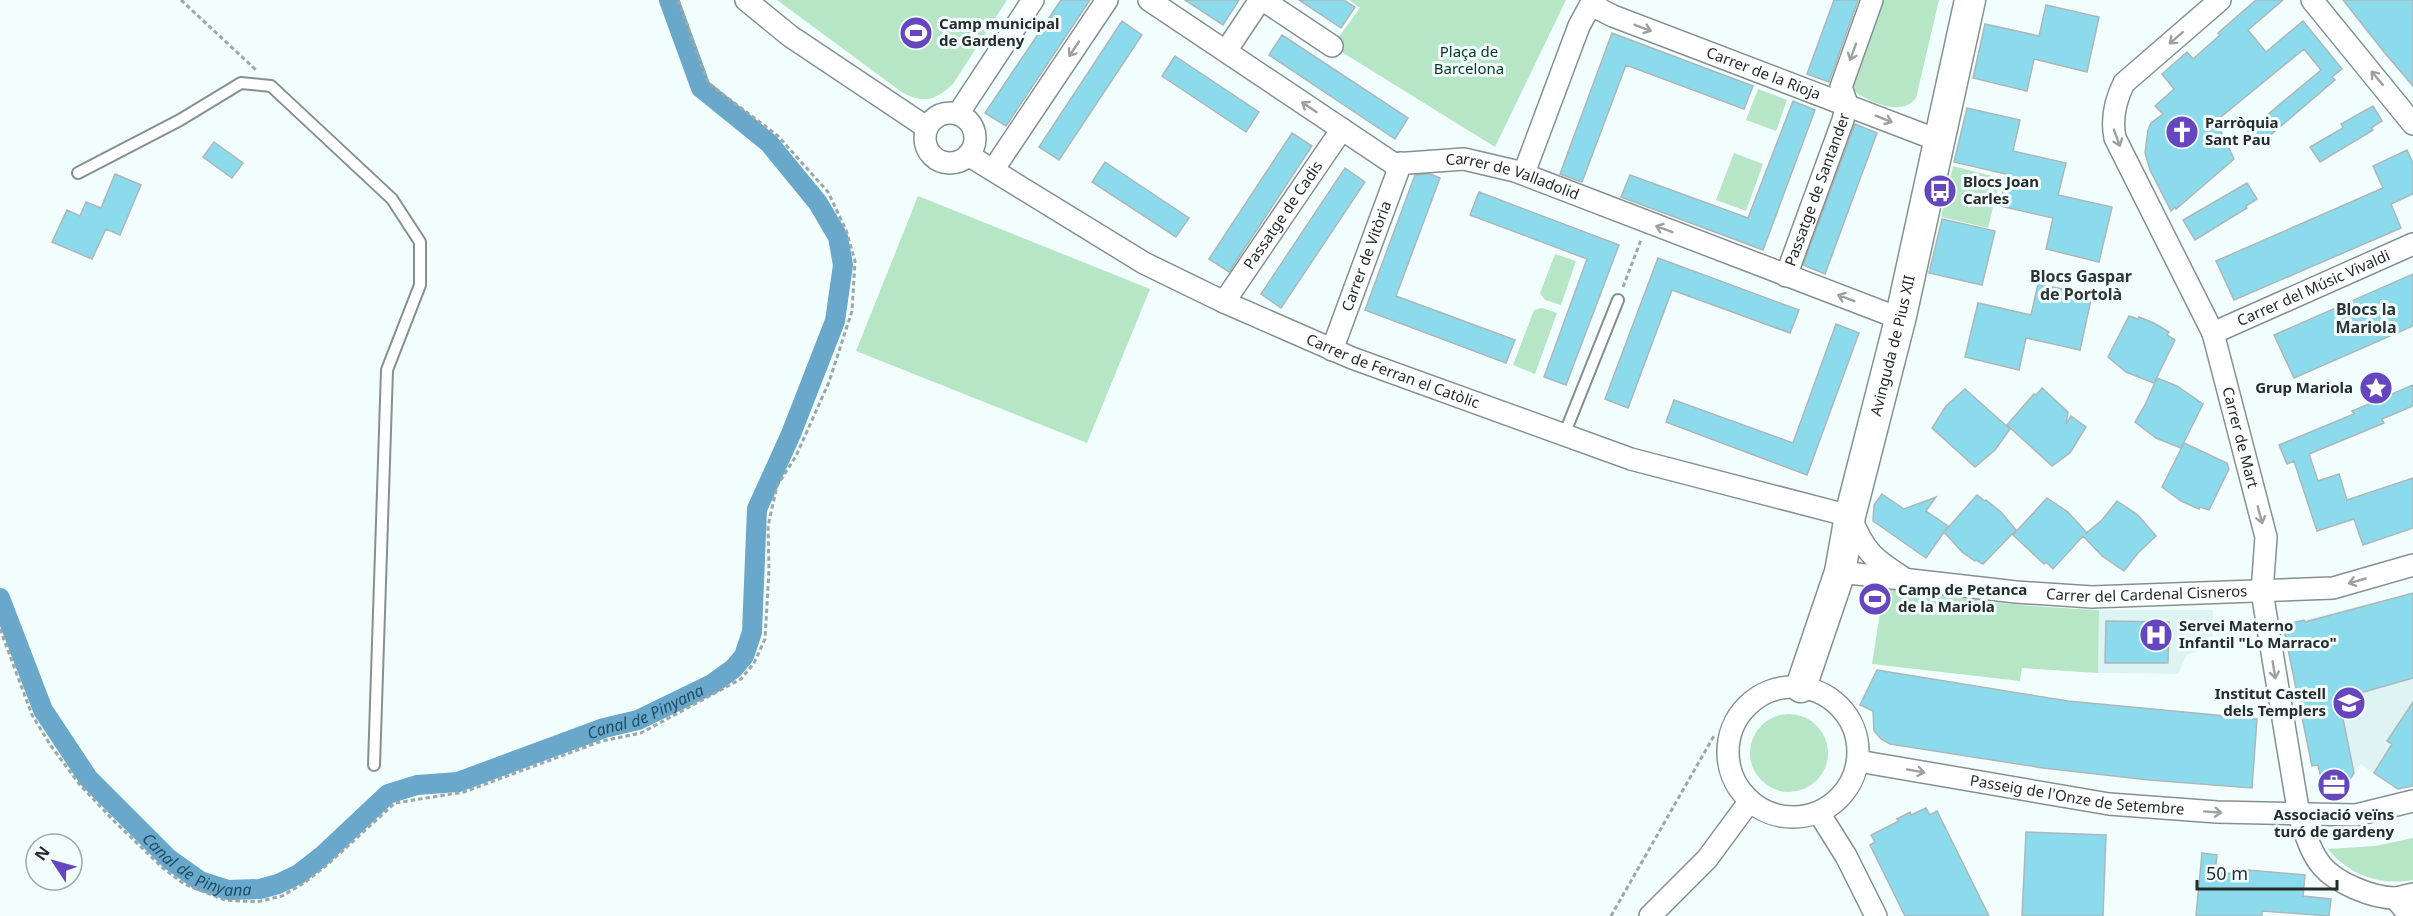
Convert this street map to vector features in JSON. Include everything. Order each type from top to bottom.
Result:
[{"type":"street","points":[[746,0],[790,36],[926,127]]},
{"type":"street","points":[[958,114],[1033,0]]},
{"type":"street","points":[[993,170],[1107,0]]},
{"type":"street","name":"Carrer de Valladolid","points":[[1149,0],[1394,164],[1464,159],[1524,173],[1648,223],[1901,319]]},
{"type":"street","points":[[1226,51],[1261,0],[1332,46]]},
{"type":"street","points":[[1524,173],[1592,0]]},
{"type":"street","name":"Carrer de la Rioja","points":[[1592,0],[1601,10],[1613,16],[1940,141]]},
{"type":"street","points":[[1847,104],[1840,87],[1872,0]]},
{"type":"street","name":"Avinguda de Pius XII","points":[[1801,687],[1840,572],[1850,516],[1901,319],[1970,0]]},
{"type":"street","name":"Carrer de Mart","points":[[2220,0],[2124,83],[2117,97],[2113,127],[2115,138],[2213,333],[2266,537],[2262,592],[2299,815]]},
{"type":"street","points":[[2312,0],[2405,98],[2413,124]]},
{"type":"street","name":"Passatge de Santander","points":[[1786,276],[1847,104]]},
{"type":"street","points":[[945,113],[958,114],[967,119],[974,133],[973,148],[968,155],[955,162],[939,161],[928,150],[925,143],[926,127],[937,116],[945,113]]},
{"type":"street","name":"Passatge de Cadis","points":[[1224,302],[1342,129]]},
{"type":"street","name":"Carrer de Ferran el Catòlic","points":[[968,155],[1144,263],[1332,350],[1631,459],[1850,516]]},
{"type":"street","name":"Carrer de Vitòria","points":[[1332,350],[1401,163]]},
{"type":"street","name":"Carrer del Músic Vivaldi","points":[[2213,333],[2413,244]]},
{"type":"street","points":[[1850,516],[1860,540],[1876,560],[1905,579]]},
{"type":"street","name":"Carrer del Cardenal Cisneros","points":[[1840,572],[2016,592],[2092,597],[2333,588],[2413,565]]},
{"type":"street","points":[[1801,687],[1817,691],[1832,700],[1845,712],[1854,727],[1858,744],[1858,761],[1851,782],[1838,800],[1819,813],[1801,818],[1783,818],[1765,812],[1749,802],[1736,786],[1728,767],[1727,746],[1733,726],[1744,708],[1760,695],[1780,688],[1801,687]]},
{"type":"street","name":"Passeig de l'Onze de Setembre","points":[[1858,761],[2109,804],[2217,813],[2356,815],[2413,801]]},
{"type":"street","points":[[1650,916],[1707,859],[1749,802]]},
{"type":"street","points":[[1819,813],[1846,856],[1876,916]]},
{"type":"street","points":[[2299,815],[2313,853],[2322,867],[2334,877],[2360,890],[2404,896],[2410,916]]},
{"type":"lane","points":[[78,173],[180,120],[241,83],[271,86],[392,199],[420,242],[420,285],[387,370],[374,765]]},
{"type":"lane","points":[[1564,435],[1618,300]]},
{"type":"path","points":[[181,0],[249,62],[271,86]]},
{"type":"path","points":[[0,629],[32,715],[51,746],[80,785],[164,869],[184,884],[225,900],[257,902],[282,896],[327,866],[395,803],[464,792],[602,741],[641,733],[741,679],[754,663],[765,639],[769,570],[768,526],[777,486],[796,456],[829,382],[852,311],[855,261],[846,230],[828,192],[778,136],[708,82],[678,0]]},
{"type":"path","points":[[1618,300],[1648,223]]},
{"type":"path","points":[[1611,916],[1715,734]]},
{"type":"shaded area","name":"Institut Castell dels Templers","points":[[2413,593],[2413,786],[2398,789],[2360,764],[2345,786],[2324,790],[2318,765],[2311,766],[2308,757],[2311,757],[2283,625]]},
{"type":"shaded area","name":"Servei Materno Infantil \"Lo Marraco\"","points":[[2099,610],[2213,610],[2213,646],[2187,655],[2178,674],[2098,673]]},
{"type":"green space","points":[[777,0],[1007,0],[953,84],[941,94],[924,99],[903,93]]},
{"type":"green space","name":"Plaça de Barcelona","points":[[1349,0],[1566,0],[1495,147],[1332,46],[1360,8]]},
{"type":"green space","points":[[1883,0],[1939,0],[1916,98],[1910,104],[1902,107],[1884,106],[1851,89]]},
{"type":"green space","points":[[1758,89],[1787,100],[1776,131],[1746,120]]},
{"type":"green space","points":[[1734,153],[1763,164],[1746,211],[1716,200]]},
{"type":"green space","points":[[1953,166],[2000,178],[1988,228],[1941,217]]},
{"type":"green space","points":[[918,196],[1150,289],[1087,443],[856,351]]},
{"type":"green space","points":[[1555,254],[1576,261],[1561,305],[1545,300],[1540,293]]},
{"type":"green space","points":[[1542,308],[1557,313],[1535,374],[1513,365],[1534,310]]},
{"type":"green space","points":[[1884,587],[1991,602],[2099,610],[2098,673],[2022,668],[2020,681],[1872,664]]},
{"type":"green space","points":[[1789,714],[1804,717],[1821,731],[1828,753],[1825,768],[1811,785],[1789,792],[1774,789],[1757,775],[1750,753],[1753,738],[1767,721]]},
{"type":"green space","points":[[2413,838],[2413,880],[2377,880],[2355,872],[2328,849],[2375,846]]},
{"type":"building","points":[[1061,0],[1090,0],[1006,126],[985,113]]},
{"type":"building","points":[[1185,0],[1239,0],[1223,25]]},
{"type":"building","points":[[1299,0],[1344,0],[1355,7],[1341,28]]},
{"type":"building","points":[[1834,0],[1858,0],[1829,82],[1807,74]]},
{"type":"building","points":[[2256,0],[2283,0],[2248,30],[2266,52],[2303,21],[2342,69],[2332,77],[2335,80],[2260,144],[2248,131],[2321,70],[2304,49],[2216,121],[2234,159],[2171,211],[2150,170],[2145,153],[2151,123],[2163,114],[2155,106],[2174,89],[2162,74],[2187,52],[2193,59],[2220,35],[2218,33]]},
{"type":"building","points":[[2343,0],[2413,0],[2413,86],[2384,52]]},
{"type":"building","points":[[2046,5],[2099,17],[2087,72],[2034,59],[2027,91],[1973,78],[1985,24],[2039,36]]},
{"type":"building","points":[[1122,21],[1142,35],[1059,160],[1039,147]]},
{"type":"building","points":[[1612,33],[1753,86],[1744,109],[1626,65],[1582,182],[1560,174]]},
{"type":"building","points":[[1282,35],[1408,118],[1395,139],[1269,55]]},
{"type":"building","points":[[1175,56],[1259,112],[1246,132],[1162,76]]},
{"type":"building","points":[[1793,101],[1815,110],[1763,250],[1621,197],[1630,175],[1748,218]]},
{"type":"building","points":[[2373,106],[2382,121],[2371,128],[2373,130],[2320,162],[2310,147],[2343,128],[2341,124]]},
{"type":"building","points":[[1967,108],[2020,120],[2013,151],[2066,163],[2058,195],[2112,207],[2099,262],[2046,249],[2053,218],[2000,206],[2006,174],[1954,162]]},
{"type":"building","points":[[1855,124],[1877,133],[1825,274],[1803,265]]},
{"type":"building","points":[[1292,133],[1312,146],[1229,272],[1209,259]]},
{"type":"building","points":[[214,142],[243,163],[232,178],[203,157]]},
{"type":"building","points":[[2407,150],[2413,163],[2413,194],[2391,204],[2401,228],[2234,300],[2216,261],[2383,188],[2373,166]]},
{"type":"building","points":[[1105,162],[1189,218],[1176,237],[1092,182]]},
{"type":"building","points":[[1345,168],[1365,182],[1281,308],[1261,294]]},
{"type":"building","points":[[115,174],[141,185],[120,235],[106,229],[92,259],[52,242],[67,210],[80,216],[86,202],[101,208]]},
{"type":"building","points":[[1430,174],[1440,178],[1396,296],[1515,340],[1506,363],[1365,310],[1415,175]]},
{"type":"building","points":[[2247,183],[2257,199],[2246,206],[2247,208],[2195,240],[2183,220]]},
{"type":"building","points":[[1479,192],[1619,245],[1566,385],[1544,377],[1587,259],[1470,215]]},
{"type":"building","points":[[1942,219],[1995,231],[1982,285],[1929,273]]},
{"type":"building","points":[[1658,258],[1799,310],[1790,333],[1672,290],[1628,408],[1605,399]]},
{"type":"building","points":[[2413,274],[2413,326],[2294,378],[2274,335]]},
{"type":"building","points":[[2038,284],[2092,295],[2080,350],[2026,338],[2019,370],[1965,357],[1978,303],[2031,315]]},
{"type":"building","points":[[2129,316],[2154,323],[2169,332],[2167,335],[2175,340],[2154,383],[2126,372],[2108,357]]},
{"type":"building","points":[[1836,324],[1859,333],[1807,475],[1666,422],[1674,400],[1793,443]]},
{"type":"building","points":[[2157,378],[2177,386],[2203,404],[2181,448],[2156,438],[2135,422]]},
{"type":"building","points":[[2413,385],[2413,406],[2382,419],[2384,423],[2309,454],[2318,481],[2339,474],[2347,500],[2413,478],[2413,528],[2363,545],[2354,519],[2317,531],[2294,461],[2287,464],[2279,445],[2354,414],[2352,411]]},
{"type":"building","points":[[2042,388],[2068,412],[2066,424],[2071,416],[2086,427],[2070,453],[2052,466],[2007,425]]},
{"type":"building","points":[[1965,389],[2010,429],[1995,450],[1975,467],[1932,428],[1946,406]]},
{"type":"building","points":[[2184,443],[2227,463],[2229,469],[2209,510],[2200,507],[2199,509],[2181,501],[2162,487]]},
{"type":"building","points":[[1882,494],[1904,509],[1936,497],[1926,511],[1948,526],[1945,531],[1977,495],[2001,512],[2016,530],[1983,564],[1962,552],[1944,532],[1926,558],[1873,521],[1874,505]]},
{"type":"building","points":[[2047,498],[2068,512],[2087,533],[2102,520],[2117,501],[2138,515],[2156,536],[2138,553],[2124,571],[2102,556],[2083,536],[2053,569],[2046,562],[2044,564],[2013,535]]},
{"type":"building","name":"Institut Castell dels Templers","points":[[2413,593],[2413,678],[2339,699],[2354,773],[2345,786],[2324,790],[2318,765],[2312,766],[2283,625],[2304,620],[2305,622]]},
{"type":"building","points":[[2106,621],[2169,622],[2168,663],[2105,663]]},
{"type":"building","points":[[1877,670],[2068,701],[2257,719],[2252,788],[2149,780],[2043,768],[1890,744],[1874,731],[1873,711],[1860,705]]},
{"type":"building","points":[[2413,702],[2413,786],[2398,789],[2374,773],[2392,744],[2387,741]]},
{"type":"building","points":[[1926,808],[1930,815],[1937,811],[1989,916],[1905,916],[1870,845],[1875,842],[1871,835],[1899,821],[1897,819],[1910,812],[1911,815]]},
{"type":"building","points":[[2026,832],[2106,835],[2103,916],[2022,916]]},
{"type":"building","points":[[2202,853],[2217,855],[2215,872],[2247,875],[2248,870],[2305,875],[2303,896],[2331,899],[2329,916],[2262,911],[2262,916],[2196,916]]},
{"type":"waterway","name":"Canal de Pinyana","points":[[0,598],[43,710],[88,778],[169,859],[200,881],[228,890],[260,889],[299,874],[322,856],[388,794],[417,785],[458,782],[604,728],[638,720],[712,684],[733,669],[744,656],[752,632],[757,509],[791,434],[835,321],[843,265],[838,237],[818,203],[769,143],[701,88],[669,0]]},
{"type":"place","name":"Camp municipal de Gardeny","points":[[916,33]]},
{"type":"place","name":"Parròquia Sant Pau","points":[[2182,132]]},
{"type":"place","name":"Blocs Joan Carles","points":[[1940,191]]},
{"type":"place","name":"Grup Mariola","points":[[2376,388]]},
{"type":"place","name":"Camp de Petanca de la Mariola","points":[[1875,599]]},
{"type":"place","name":"Servei Materno Infantil \"Lo Marraco\"","points":[[2156,635]]},
{"type":"place","name":"Institut Castell dels Templers","points":[[2349,703]]},
{"type":"place","name":"Associació veïns turó de gardeny","points":[[2334,785]]},
{"type":"district","name":"Blocs Gaspar de Portolà","points":[[2081,285]]},
{"type":"district","name":"Blocs la Mariola","points":[[2366,318]]}]
